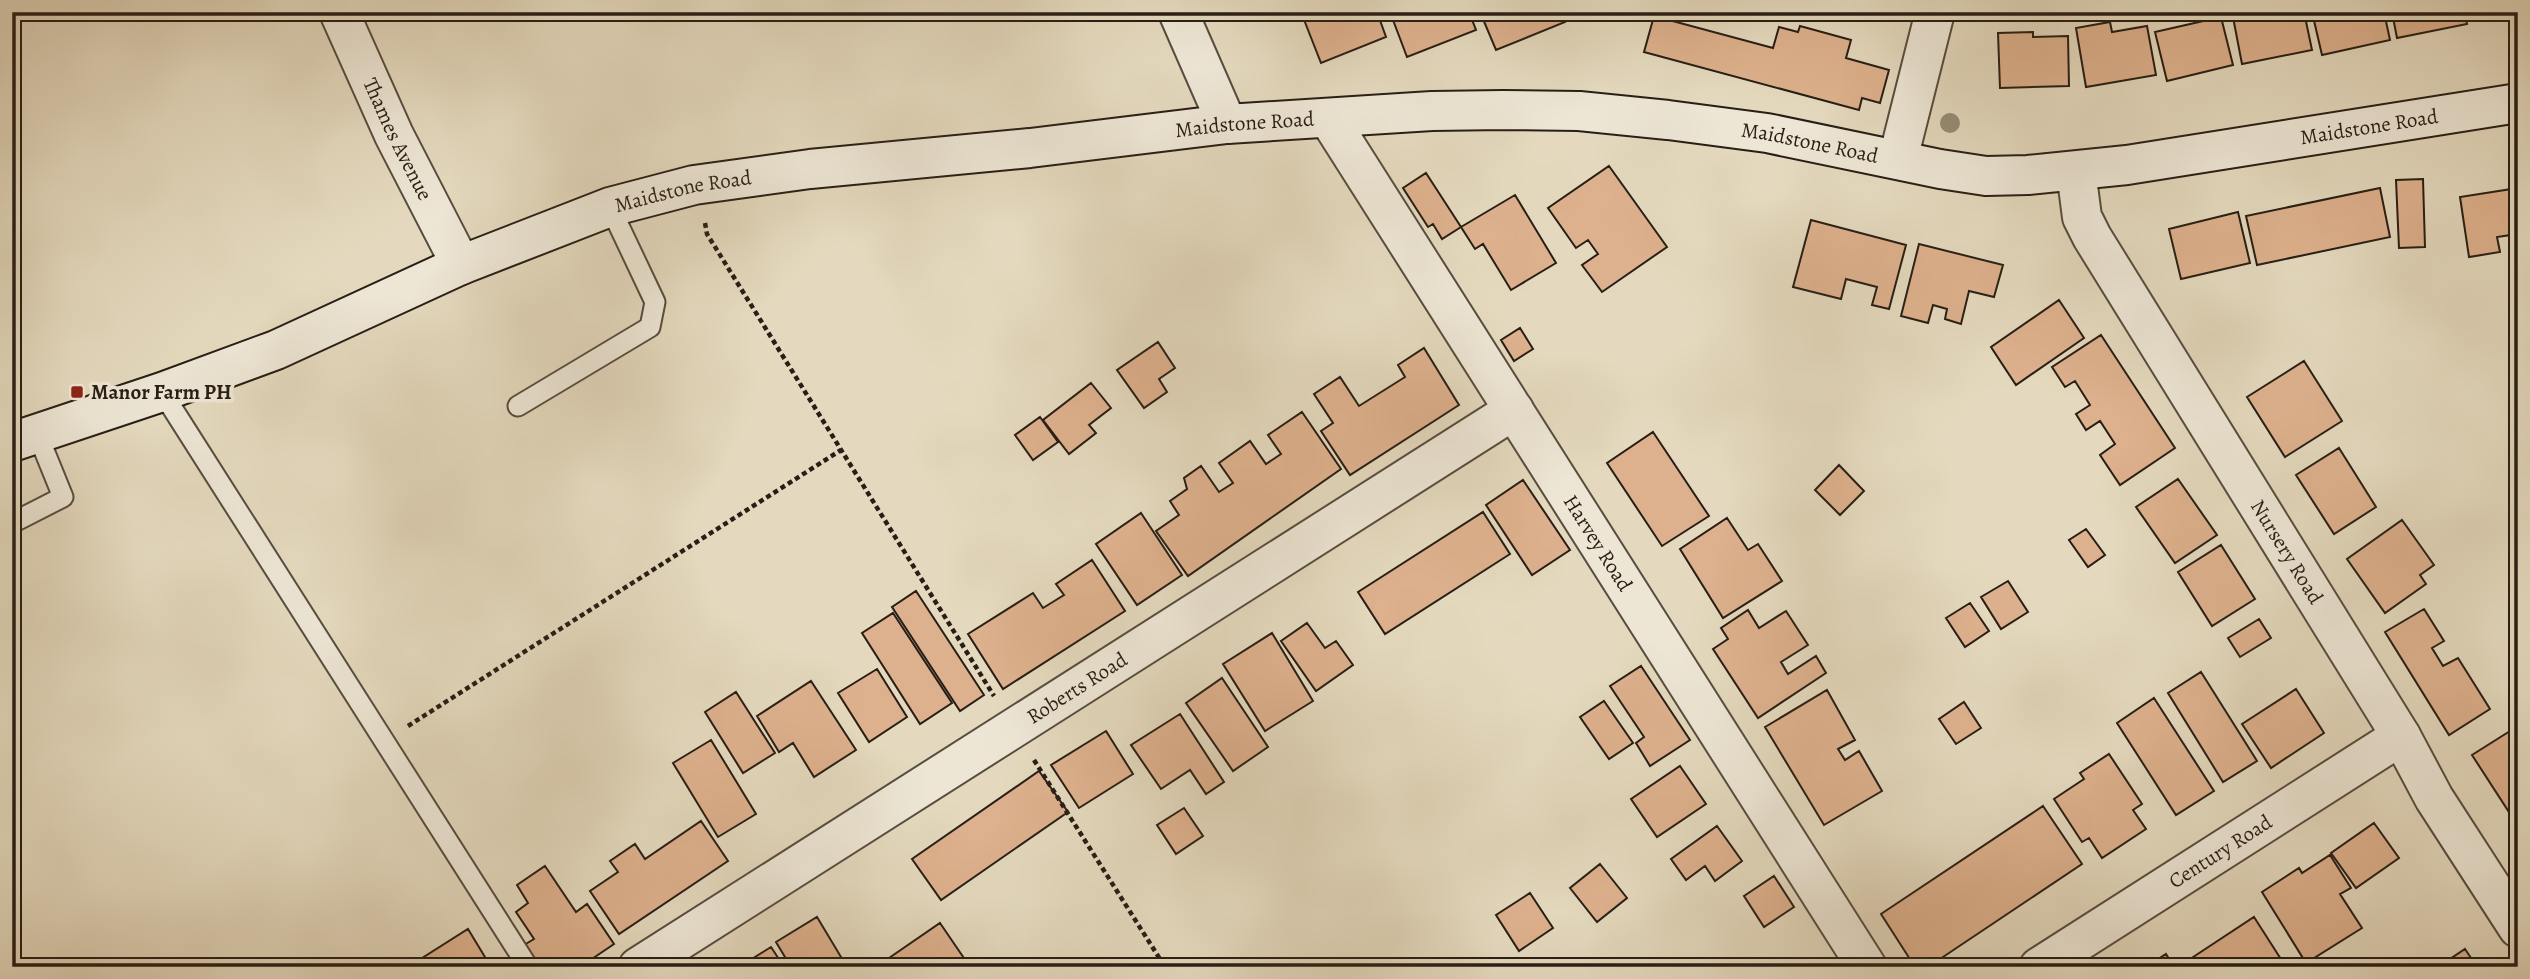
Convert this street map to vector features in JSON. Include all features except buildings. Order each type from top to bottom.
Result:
[{"type":"street","name":"Thames Avenue","points":[[339,12],[394,135],[461,265]]},
{"type":"street","points":[[1178,12],[1227,124]]},
{"type":"street","points":[[1898,159],[1935,12]]},
{"type":"street","name":"Maidstone Road","points":[[25,437],[162,392],[276,350],[461,265],[610,207],[694,185],[810,169],[1030,148],[1227,124],[1432,111],[1579,111],[1768,133],[1986,176],[2028,176],[2175,158],[2518,103]]},
{"type":"street","name":"Harvey Road","points":[[1329,119],[1867,967]]},
{"type":"street","name":"Nursery Road","points":[[2076,170],[2082,217],[2092,237],[2401,736],[2434,798],[2518,928]]},
{"type":"street","name":"Roberts Road","points":[[638,967],[1514,410]]},
{"type":"street","name":"Century Road","points":[[2039,967],[2401,736]]},
{"type":"lane","points":[[518,406],[650,327],[655,302],[610,207]]},
{"type":"lane","points":[[162,392],[528,967]]},
{"type":"lane","points":[[12,523],[63,497],[25,437]]},
{"type":"path","points":[[694,185],[707,234],[1165,967]]},
{"type":"path","points":[[384,741],[841,450]]},
{"type":"place","name":"Manor Farm PH","points":[[77,392]]}]
